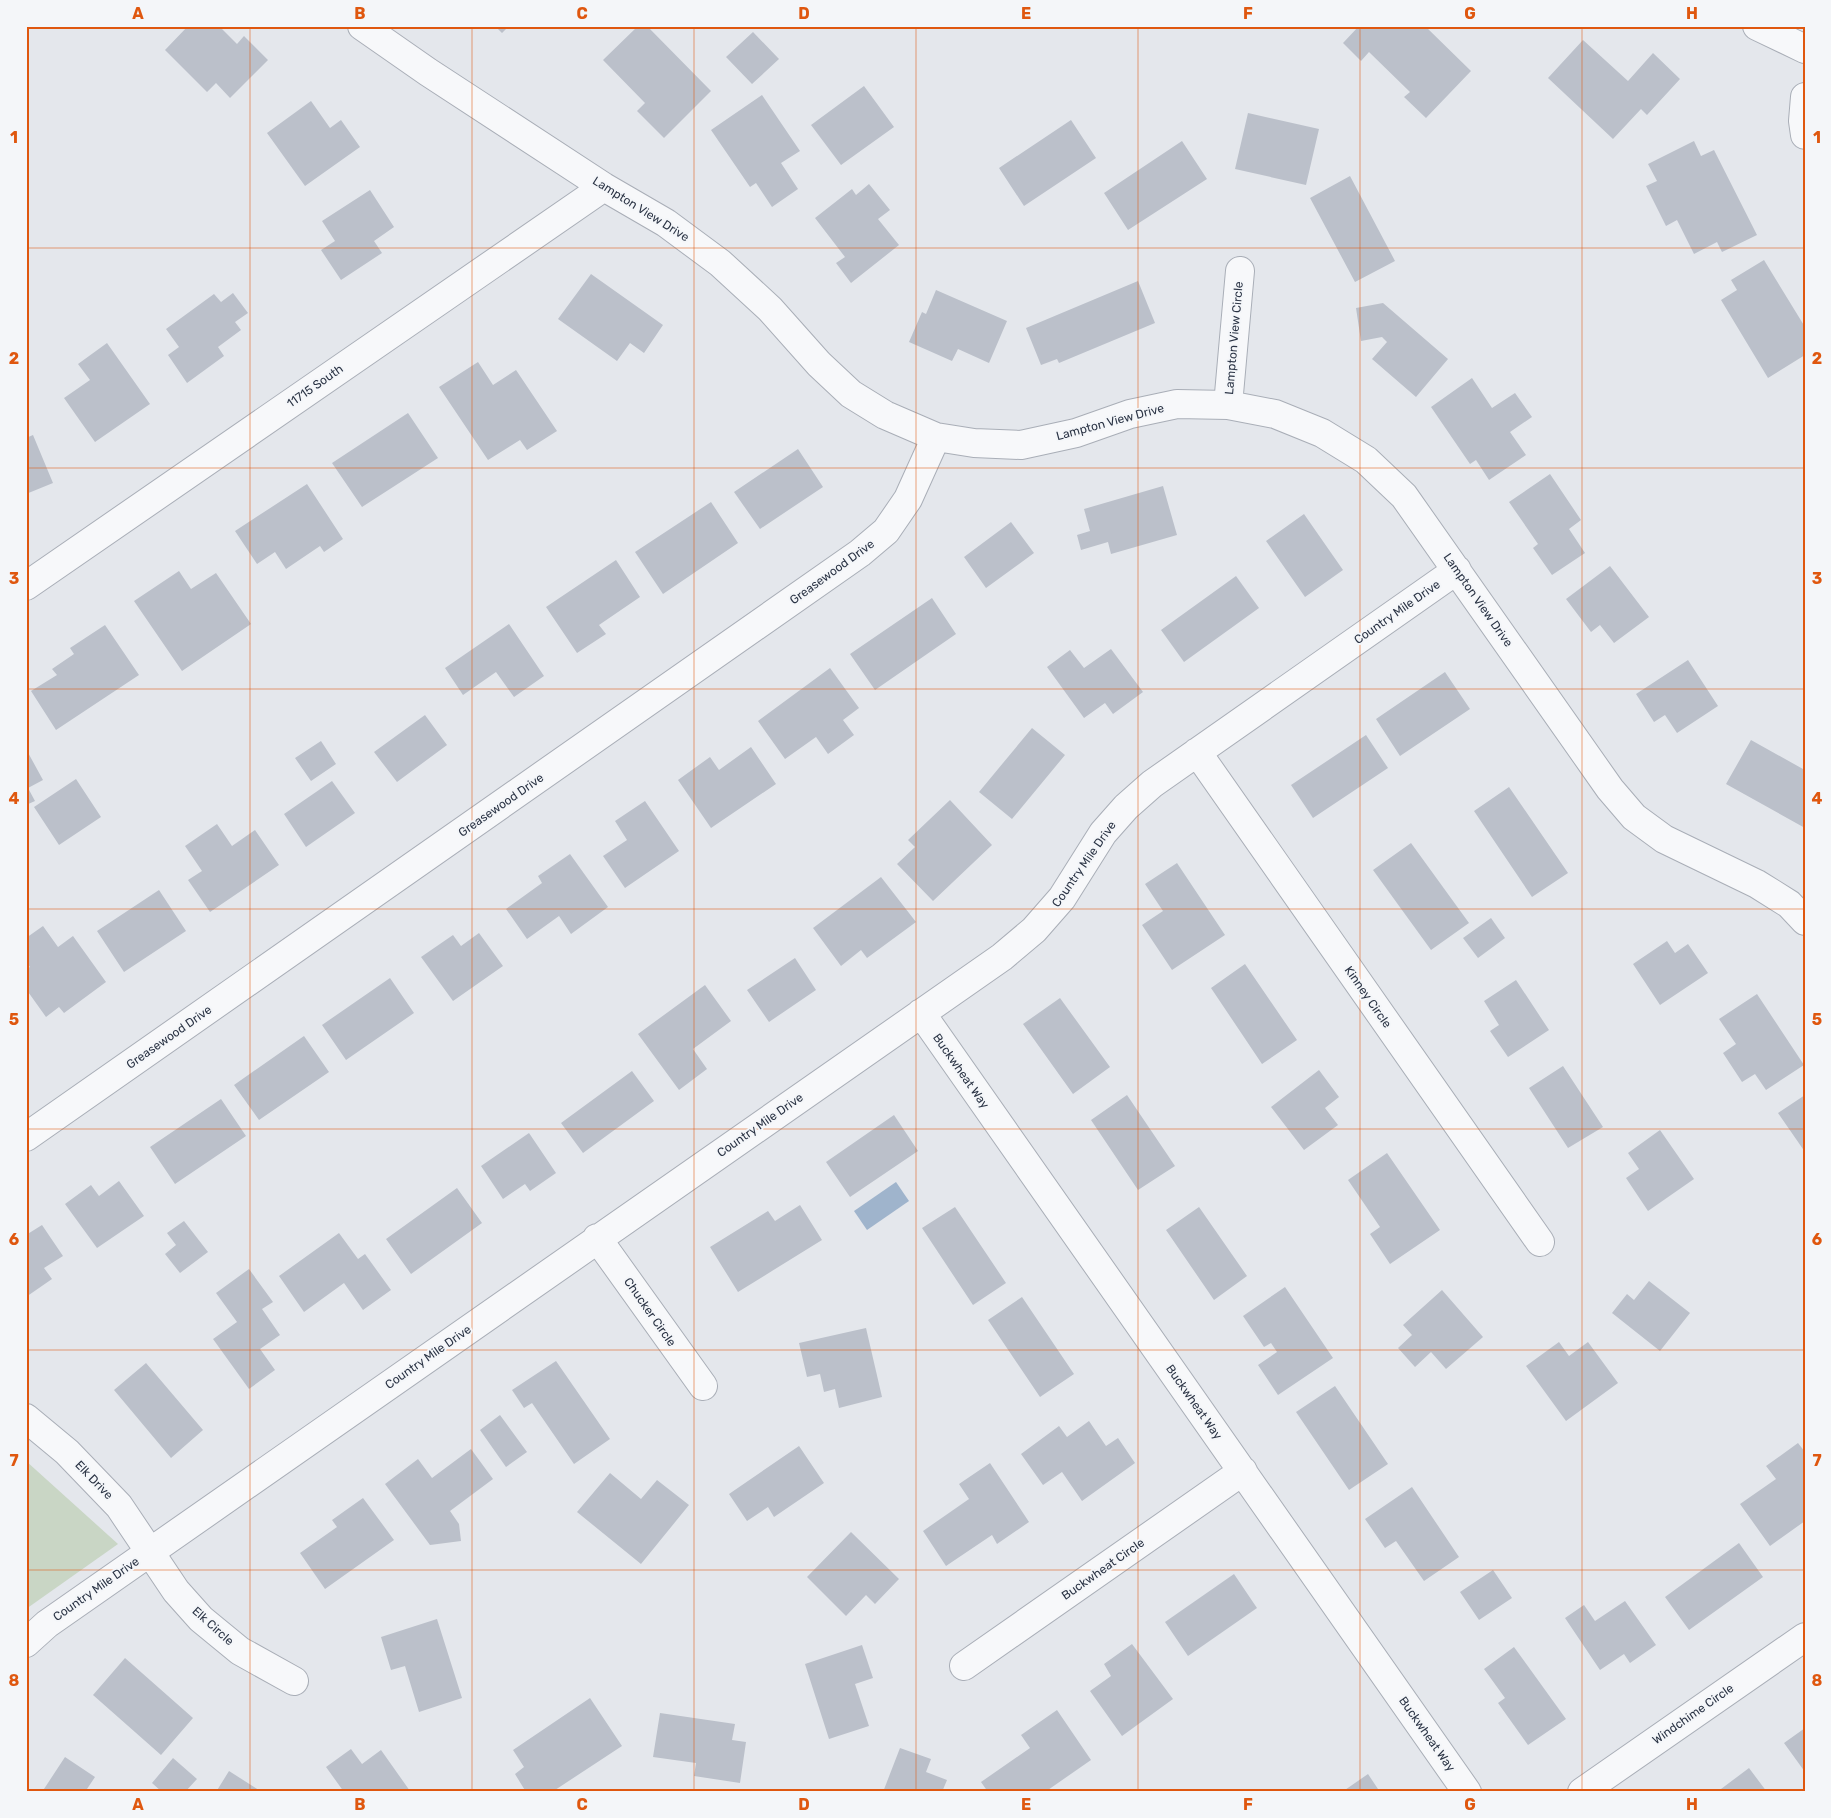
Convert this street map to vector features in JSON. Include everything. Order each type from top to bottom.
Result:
[{"type":"street","name":"Lampton View Drive","points":[[362,26],[428,72],[604,186],[666,223],[720,263],[770,309],[819,364],[851,394],[885,415],[936,437],[974,443],[1021,445],[1076,433],[1130,414],[1177,404],[1228,405],[1275,414],[1322,433],[1366,460],[1404,496],[1610,789],[1634,817],[1664,839],[1757,884],[1789,904],[1805,921]]},
{"type":"street","points":[[1757,26],[1805,49]]},
{"type":"street","points":[[1805,97],[1803,121],[1805,135]]},
{"type":"street","name":"11715 South","points":[[26,586],[604,186]]},
{"type":"street","name":"Lampton View Circle","points":[[1228,405],[1240,270]]},
{"type":"street","name":"Greasewood Drive","points":[[26,1137],[860,553],[886,531],[908,499],[936,437]]},
{"type":"street","name":"Country Mile Drive","points":[[26,1643],[47,1624],[1002,957],[1034,930],[1062,898],[1103,833],[1126,807],[1152,784],[1457,570]]},
{"type":"street","name":"Kinney Circle","points":[[1197,752],[1540,1242]]},
{"type":"street","name":"Buckwheat Way","points":[[921,1013],[1467,1792]]},
{"type":"street","name":"Chucker Circle","points":[[598,1238],[703,1386]]},
{"type":"street","name":"Elk Drive","points":[[26,1418],[67,1452],[119,1506],[150,1552]]},
{"type":"street","name":"Buckwheat Circle","points":[[964,1666],[1243,1471]]},
{"type":"street","name":"Elk Circle","points":[[150,1552],[176,1591],[201,1619],[240,1651],[294,1681]]},
{"type":"street","name":"Windchime Circle","points":[[1582,1792],[1805,1637]]},
{"type":"green space","points":[[26,1461],[118,1544],[26,1609]]},
{"type":"water","points":[[896,1182],[909,1201],[867,1230],[854,1211]]},
{"type":"building","points":[[188,26],[219,26],[237,44],[244,36],[268,60],[230,98],[216,83],[207,92],[165,50]]},
{"type":"building","points":[[495,26],[509,26],[502,33]]},
{"type":"building","points":[[638,26],[647,26],[711,91],[664,138],[637,111],[645,103],[603,60]]},
{"type":"building","points":[[1359,26],[1379,26],[1381,28],[1383,26],[1425,26],[1471,71],[1426,118],[1404,97],[1410,92],[1369,52],[1361,61],[1343,43]]},
{"type":"building","points":[[753,32],[779,59],[752,84],[726,57]]},
{"type":"building","points":[[1583,40],[1628,81],[1653,53],[1680,79],[1647,115],[1641,109],[1613,139],[1548,78]]},
{"type":"building","points":[[864,86],[894,127],[841,165],[811,125]]},
{"type":"building","points":[[762,95],[800,151],[781,163],[798,189],[772,207],[756,183],[750,187],[711,130]]},
{"type":"building","points":[[311,101],[330,128],[341,120],[360,147],[305,186],[267,133]]},
{"type":"building","points":[[1248,113],[1319,129],[1306,185],[1235,169]]},
{"type":"building","points":[[1071,120],[1096,158],[1024,206],[999,168]]},
{"type":"building","points":[[1182,141],[1207,179],[1128,230],[1104,193]]},
{"type":"building","points":[[1694,141],[1701,156],[1714,150],[1757,235],[1722,252],[1717,242],[1694,254],[1677,220],[1666,226],[1646,186],[1657,181],[1648,164]]},
{"type":"building","points":[[1350,176],[1395,261],[1355,282],[1310,198]]},
{"type":"building","points":[[869,184],[890,210],[878,219],[899,245],[851,283],[836,263],[845,257],[815,218],[852,189],[856,195]]},
{"type":"building","points":[[370,190],[394,227],[374,241],[382,253],[341,280],[321,250],[335,241],[322,221]]},
{"type":"building","points":[[1764,260],[1805,327],[1805,355],[1768,378],[1721,300],[1737,290],[1731,280]]},
{"type":"building","points":[[591,274],[663,325],[644,353],[630,343],[617,361],[558,319]]},
{"type":"building","points":[[1138,281],[1155,323],[1059,363],[1057,359],[1041,365],[1026,328]]},
{"type":"building","points":[[936,290],[1007,321],[989,363],[958,349],[952,361],[909,342],[922,312],[926,314]]},
{"type":"building","points":[[233,293],[248,313],[235,322],[241,330],[218,347],[224,356],[187,383],[168,355],[179,347],[166,329],[214,294],[221,302]]},
{"type":"building","points":[[1383,303],[1448,359],[1416,397],[1372,359],[1387,342],[1382,337],[1361,341],[1356,308]]},
{"type":"building","points":[[107,343],[150,404],[95,442],[64,398],[90,380],[78,364]]},
{"type":"building","points":[[478,362],[493,385],[516,370],[557,431],[527,450],[520,440],[488,460],[439,387]]},
{"type":"building","points":[[1472,378],[1492,408],[1515,393],[1532,417],[1510,432],[1526,455],[1489,480],[1476,460],[1470,464],[1431,407]]},
{"type":"building","points":[[408,413],[438,458],[362,507],[332,463]]},
{"type":"building","points":[[33,435],[53,483],[26,494],[26,438]]},
{"type":"building","points":[[798,449],[823,487],[760,529],[734,492]]},
{"type":"building","points":[[1550,474],[1581,520],[1569,529],[1585,553],[1552,575],[1533,548],[1538,544],[1509,502]]},
{"type":"building","points":[[307,484],[343,539],[324,552],[320,546],[286,569],[275,552],[257,564],[235,531]]},
{"type":"building","points":[[1163,486],[1177,535],[1111,554],[1108,542],[1081,550],[1077,535],[1090,531],[1084,509]]},
{"type":"building","points":[[711,502],[738,543],[663,594],[635,552]]},
{"type":"building","points":[[1304,514],[1343,570],[1305,597],[1266,541]]},
{"type":"building","points":[[1011,522],[1034,553],[986,588],[964,557]]},
{"type":"building","points":[[616,560],[640,597],[599,625],[606,634],[577,653],[546,607]]},
{"type":"building","points":[[1610,566],[1649,617],[1614,643],[1600,625],[1591,632],[1566,599]]},
{"type":"building","points":[[179,571],[191,589],[216,573],[251,624],[182,671],[134,601]]},
{"type":"building","points":[[1236,576],[1259,608],[1184,662],[1161,630]]},
{"type":"building","points":[[932,598],[956,634],[875,690],[850,654]]},
{"type":"building","points":[[509,624],[544,676],[514,697],[496,672],[463,695],[445,668]]},
{"type":"building","points":[[105,625],[139,675],[56,730],[31,691],[57,675],[52,669],[74,654],[70,648]]},
{"type":"building","points":[[1111,649],[1143,692],[1113,714],[1105,703],[1084,718],[1047,667],[1070,650],[1084,668]]},
{"type":"building","points":[[1688,660],[1718,706],[1677,733],[1665,715],[1654,722],[1636,694]]},
{"type":"building","points":[[830,668],[859,708],[843,720],[854,735],[828,754],[816,737],[785,759],[758,721]]},
{"type":"building","points":[[1445,672],[1470,709],[1400,756],[1376,719]]},
{"type":"building","points":[[425,715],[447,745],[397,782],[374,752]]},
{"type":"building","points":[[1032,728],[1065,755],[1012,819],[979,792]]},
{"type":"building","points":[[1366,735],[1388,768],[1313,818],[1291,785]]},
{"type":"building","points":[[1751,740],[1803,769],[1805,765],[1805,828],[1726,784]]},
{"type":"building","points":[[321,741],[336,764],[311,781],[295,758]]},
{"type":"building","points":[[751,747],[776,784],[711,828],[678,780],[710,757],[719,770]]},
{"type":"building","points":[[26,749],[43,780],[28,788],[35,801],[26,805]]},
{"type":"building","points":[[76,779],[101,817],[59,845],[34,807]]},
{"type":"building","points":[[332,781],[355,813],[306,847],[284,814]]},
{"type":"building","points":[[1509,787],[1568,873],[1532,897],[1474,811]]},
{"type":"building","points":[[950,800],[992,845],[933,901],[897,864],[915,847],[908,840]]},
{"type":"building","points":[[645,801],[679,851],[625,888],[603,856],[627,840],[615,821]]},
{"type":"building","points":[[217,824],[232,846],[255,830],[279,865],[210,912],[188,880],[202,871],[185,846]]},
{"type":"building","points":[[1411,843],[1469,923],[1431,950],[1373,870]]},
{"type":"building","points":[[570,854],[608,907],[571,934],[559,916],[527,939],[506,909],[542,883],[538,876]]},
{"type":"building","points":[[1177,863],[1225,935],[1172,970],[1142,925],[1163,911],[1145,884]]},
{"type":"building","points":[[881,877],[916,922],[867,958],[861,950],[841,966],[813,928]]},
{"type":"building","points":[[159,890],[186,931],[124,972],[97,931]]},
{"type":"building","points":[[1491,918],[1505,938],[1478,958],[1463,938]]},
{"type":"building","points":[[43,926],[58,947],[73,936],[106,982],[64,1013],[59,1007],[46,1017],[26,989],[26,969],[30,967],[26,962],[26,938]]},
{"type":"building","points":[[479,933],[503,966],[453,1001],[421,957],[453,935],[461,946]]},
{"type":"building","points":[[1667,941],[1675,953],[1688,944],[1708,973],[1660,1005],[1633,964]]},
{"type":"building","points":[[795,958],[816,990],[769,1022],[747,990]]},
{"type":"building","points":[[1245,964],[1297,1040],[1262,1064],[1211,988]]},
{"type":"building","points":[[390,978],[414,1013],[346,1060],[322,1025]]},
{"type":"building","points":[[1516,980],[1549,1030],[1508,1057],[1490,1031],[1499,1025],[1484,1001]]},
{"type":"building","points":[[705,985],[731,1021],[693,1049],[707,1069],[679,1090],[638,1034]]},
{"type":"building","points":[[1757,994],[1804,1065],[1766,1090],[1755,1074],[1742,1082],[1723,1053],[1736,1044],[1719,1019]]},
{"type":"building","points":[[1060,998],[1110,1067],[1073,1094],[1023,1024]]},
{"type":"building","points":[[304,1036],[329,1072],[259,1120],[234,1085]]},
{"type":"building","points":[[1563,1066],[1603,1127],[1568,1148],[1529,1088]]},
{"type":"building","points":[[1319,1070],[1339,1097],[1325,1108],[1338,1125],[1304,1150],[1271,1107]]},
{"type":"building","points":[[632,1071],[654,1101],[583,1153],[561,1123]]},
{"type":"building","points":[[1127,1095],[1175,1166],[1138,1190],[1091,1120]]},
{"type":"building","points":[[1805,1095],[1805,1152],[1778,1113]]},
{"type":"building","points":[[221,1099],[246,1136],[175,1184],[150,1147]]},
{"type":"building","points":[[894,1115],[918,1151],[850,1197],[826,1162]]},
{"type":"building","points":[[1660,1130],[1694,1179],[1648,1211],[1626,1178],[1639,1169],[1628,1153]]},
{"type":"building","points":[[529,1133],[556,1173],[530,1191],[525,1184],[503,1199],[481,1166]]},
{"type":"building","points":[[1387,1153],[1440,1230],[1390,1264],[1370,1234],[1380,1227],[1348,1180]]},
{"type":"building","points":[[119,1181],[144,1216],[97,1248],[65,1204],[91,1185],[99,1196]]},
{"type":"building","points":[[457,1188],[482,1223],[411,1274],[386,1239]]},
{"type":"building","points":[[800,1205],[822,1240],[738,1292],[710,1247],[768,1211],[775,1221]]},
{"type":"building","points":[[955,1207],[1006,1283],[973,1305],[922,1228]]},
{"type":"building","points":[[1199,1207],[1247,1276],[1214,1300],[1166,1230]]},
{"type":"building","points":[[184,1221],[208,1252],[180,1273],[165,1254],[176,1245],[167,1233]]},
{"type":"building","points":[[42,1225],[63,1256],[44,1268],[52,1279],[26,1297],[26,1235]]},
{"type":"building","points":[[339,1233],[358,1259],[365,1254],[391,1290],[363,1310],[344,1283],[304,1312],[279,1276]]},
{"type":"building","points":[[249,1269],[273,1302],[262,1309],[280,1335],[260,1349],[275,1370],[249,1389],[213,1339],[237,1322],[216,1293]]},
{"type":"building","points":[[1649,1281],[1690,1313],[1660,1351],[1612,1313],[1627,1294],[1634,1300]]},
{"type":"building","points":[[1285,1287],[1333,1358],[1278,1395],[1258,1365],[1277,1352],[1271,1343],[1264,1347],[1243,1316]]},
{"type":"building","points":[[1442,1290],[1483,1337],[1446,1369],[1431,1352],[1415,1367],[1398,1348],[1412,1335],[1403,1325]]},
{"type":"building","points":[[1022,1297],[1074,1374],[1040,1397],[988,1320]]},
{"type":"building","points":[[866,1328],[882,1397],[839,1408],[835,1389],[824,1392],[820,1374],[807,1377],[799,1343]]},
{"type":"building","points":[[1559,1342],[1569,1356],[1588,1342],[1618,1383],[1566,1421],[1526,1366]]},
{"type":"building","points":[[556,1361],[610,1439],[574,1464],[532,1403],[524,1408],[512,1390]]},
{"type":"building","points":[[146,1363],[203,1430],[171,1458],[114,1390]]},
{"type":"building","points":[[1335,1386],[1388,1464],[1349,1490],[1296,1412]]},
{"type":"building","points":[[500,1415],[527,1452],[506,1467],[480,1430]]},
{"type":"building","points":[[1089,1421],[1106,1446],[1118,1438],[1135,1463],[1082,1501],[1062,1472],[1043,1485],[1021,1454],[1059,1426],[1067,1437]]},
{"type":"building","points":[[1798,1443],[1805,1452],[1805,1521],[1770,1546],[1740,1504],[1776,1479],[1766,1466]]},
{"type":"building","points":[[799,1446],[824,1483],[774,1517],[768,1507],[747,1521],[729,1494]]},
{"type":"building","points":[[471,1449],[493,1479],[450,1511],[459,1524],[461,1541],[430,1545],[385,1484],[418,1459],[432,1478]]},
{"type":"building","points":[[990,1463],[1029,1522],[997,1544],[992,1535],[946,1566],[923,1531],[969,1499],[959,1484]]},
{"type":"building","points":[[610,1473],[641,1499],[657,1480],[689,1505],[641,1564],[577,1512]]},
{"type":"building","points":[[1412,1487],[1459,1557],[1424,1581],[1396,1541],[1385,1548],[1365,1519]]},
{"type":"building","points":[[363,1498],[394,1540],[325,1589],[300,1553],[337,1527],[332,1520]]},
{"type":"building","points":[[851,1532],[899,1579],[875,1604],[866,1595],[846,1616],[807,1577]]},
{"type":"building","points":[[1739,1543],[1763,1577],[1689,1630],[1665,1597]]},
{"type":"building","points":[[1493,1570],[1512,1598],[1479,1620],[1460,1592]]},
{"type":"building","points":[[1234,1574],[1257,1608],[1188,1656],[1165,1622]]},
{"type":"building","points":[[1625,1601],[1656,1645],[1630,1663],[1624,1654],[1600,1670],[1565,1618],[1584,1605],[1595,1621]]},
{"type":"building","points":[[437,1619],[462,1698],[419,1712],[405,1666],[391,1670],[381,1637]]},
{"type":"building","points":[[1132,1644],[1173,1699],[1122,1736],[1090,1691],[1111,1676],[1104,1664]]},
{"type":"building","points":[[862,1645],[873,1678],[855,1684],[869,1726],[829,1739],[805,1664]]},
{"type":"building","points":[[1514,1647],[1566,1719],[1528,1745],[1498,1703],[1505,1698],[1484,1669]]},
{"type":"building","points":[[125,1658],[193,1718],[161,1755],[93,1695]]},
{"type":"building","points":[[590,1698],[622,1746],[552,1792],[526,1792],[515,1774],[524,1767],[513,1750]]},
{"type":"building","points":[[1057,1710],[1091,1760],[1045,1792],[988,1792],[981,1782],[1030,1748],[1021,1735]]},
{"type":"building","points":[[660,1713],[735,1724],[732,1740],[746,1742],[740,1783],[694,1776],[696,1763],[653,1757]]},
{"type":"building","points":[[1805,1728],[1805,1772],[1784,1743]]},
{"type":"building","points":[[900,1748],[931,1759],[926,1772],[947,1780],[942,1792],[883,1792]]},
{"type":"building","points":[[351,1749],[362,1764],[381,1750],[410,1791],[344,1792],[326,1767]]},
{"type":"building","points":[[65,1757],[95,1777],[85,1792],[42,1792]]},
{"type":"building","points":[[173,1758],[197,1779],[185,1792],[162,1792],[152,1783]]},
{"type":"building","points":[[1749,1768],[1767,1792],[1717,1792]]},
{"type":"building","points":[[229,1771],[262,1792],[216,1792]]},
{"type":"building","points":[[1368,1774],[1380,1792],[1342,1792]]}]
